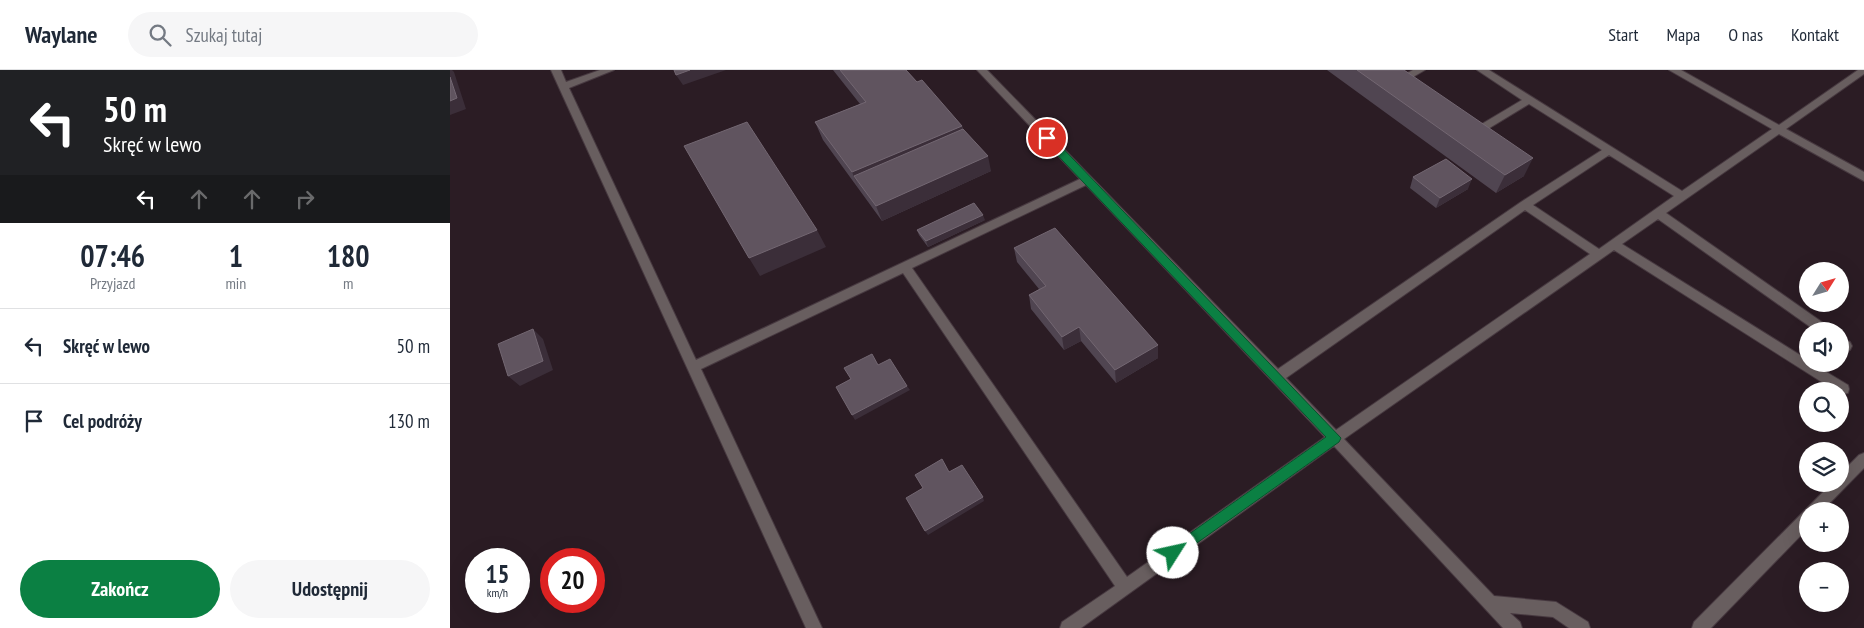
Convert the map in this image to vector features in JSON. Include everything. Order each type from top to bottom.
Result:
[{"type":"lane","points":[[556,70],[814,628]]},
{"type":"lane","points":[[564,86],[609,70]]},
{"type":"lane","points":[[982,70],[1335,438],[1514,628]]},
{"type":"lane","points":[[1398,82],[1420,70]]},
{"type":"lane","points":[[1482,70],[1682,196]]},
{"type":"lane","points":[[1674,70],[1864,178]]},
{"type":"lane","points":[[1068,628],[1335,438],[1864,70]]},
{"type":"lane","points":[[1474,133],[1529,100]]},
{"type":"lane","points":[[1276,377],[1525,205],[1609,150]]},
{"type":"lane","points":[[693,367],[1087,180]]},
{"type":"lane","points":[[1525,205],[1598,254]]},
{"type":"lane","points":[[1658,213],[1812,322]]},
{"type":"lane","points":[[1613,244],[1832,382]]},
{"type":"lane","points":[[905,267],[1125,588]]},
{"type":"lane","points":[[1849,475],[1864,459]]},
{"type":"lane","points":[[1822,502],[1832,492]]},
{"type":"lane","points":[[1700,628],[1799,526]]},
{"type":"lane","points":[[1491,604],[1556,610],[1582,628]]},
{"type":"building","points":[[674,70],[690,70],[676,75]]},
{"type":"building","points":[[840,70],[906,70],[917,82],[922,80],[962,126],[852,172],[815,122],[866,102]]},
{"type":"building","points":[[1357,70],[1404,70],[1533,158],[1505,175]]},
{"type":"building","points":[[450,77],[457,98],[450,101]]},
{"type":"building","points":[[747,122],[817,230],[749,258],[684,146]]},
{"type":"building","points":[[963,129],[988,156],[876,206],[854,176]]},
{"type":"building","points":[[1446,159],[1472,179],[1440,198],[1413,177]]},
{"type":"building","points":[[974,203],[983,215],[926,241],[917,230]]},
{"type":"building","points":[[1055,228],[1158,345],[1115,370],[1079,327],[1062,337],[1029,295],[1046,286],[1014,248]]},
{"type":"building","points":[[533,329],[543,361],[508,376],[498,344]]},
{"type":"building","points":[[872,354],[878,365],[890,359],[907,386],[852,415],[836,387],[851,379],[844,368]]},
{"type":"building","points":[[942,459],[949,472],[962,465],[983,497],[925,531],[906,498],[923,488],[915,475]]},
{"type":"route","points":[[1047,138],[1335,438],[1173,553]]}]
